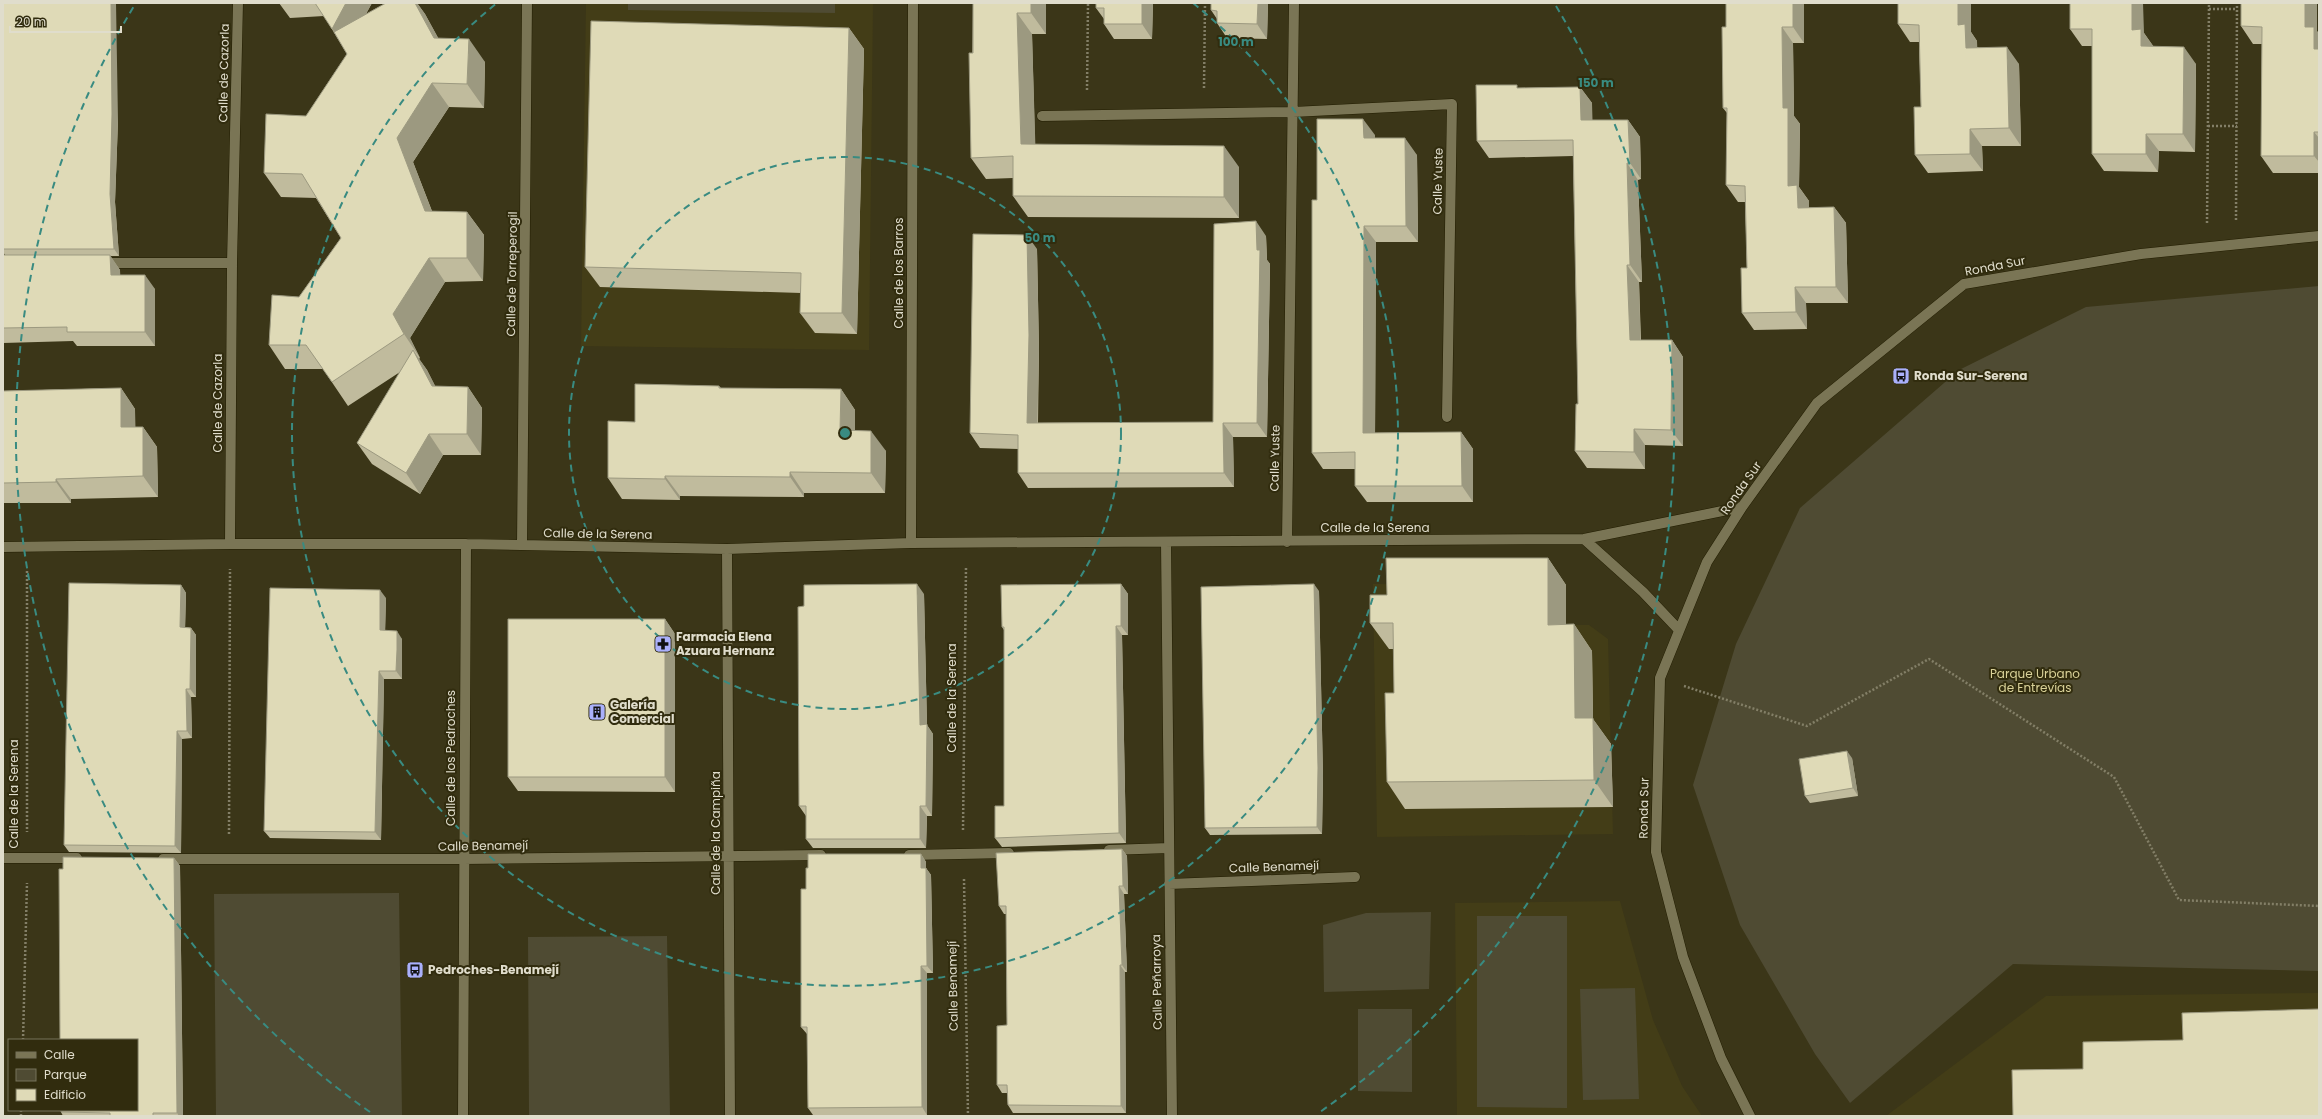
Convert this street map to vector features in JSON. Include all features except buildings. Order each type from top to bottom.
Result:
[{"type":"street","name":"Calle de Cazorla","points":[[230,544],[232,263],[238,3]]},
{"type":"street","name":"Calle de Torreperogil","points":[[522,545],[527,3]]},
{"type":"street","name":"Calle de los Barros","points":[[911,543],[913,3]]},
{"type":"street","name":"Calle Yuste","points":[[1287,542],[1294,3]]},
{"type":"street","name":"Calle Yuste","points":[[1293,112],[1452,104],[1447,417]]},
{"type":"street","points":[[1042,116],[1293,112]]},
{"type":"street","name":"Ronda Sur","points":[[1750,1116],[1721,1058],[1683,957],[1656,852],[1660,678],[1707,562],[1742,507],[1817,403],[1964,284],[2141,254],[2319,236]]},
{"type":"street","points":[[90,263],[232,263]]},
{"type":"street","name":"Calle de la Serena","points":[[3,547],[230,544],[466,544],[727,549],[911,543],[1584,540],[1742,507]]},
{"type":"street","points":[[1584,540],[1643,592],[1679,630]]},
{"type":"street","points":[[1098,850],[1169,848],[1166,542]]},
{"type":"street","name":"Calle de los Pedroches","points":[[463,1116],[463,859],[466,544]]},
{"type":"street","name":"Calle de la Campiña","points":[[727,549],[730,1116]]},
{"type":"street","name":"Calle Peñarroya","points":[[1169,848],[1172,1116]]},
{"type":"street","points":[[901,855],[1019,853]]},
{"type":"street","name":"Calle Benamejí","points":[[152,859],[463,859],[830,855]]},
{"type":"street","points":[[3,858],[90,858]]},
{"type":"street","name":"Calle Benamejí","points":[[1170,884],[1355,877]]},
{"type":"path","points":[[1087,115],[1088,3]]},
{"type":"path","points":[[1204,113],[1205,3]]},
{"type":"path","points":[[2206,247],[2209,3]]},
{"type":"path","points":[[2236,244],[2237,3]]},
{"type":"path","points":[[2209,9],[2237,9]]},
{"type":"path","points":[[2208,126],[2236,126]]},
{"type":"path","name":"Calle de la Serena","points":[[963,855],[966,543]]},
{"type":"path","points":[[229,860],[230,544]]},
{"type":"path","name":"Calle de la Serena","points":[[23,1039],[27,858],[26,547]]},
{"type":"path","points":[[1660,678],[1807,726],[1929,659],[2114,777],[2179,900],[2319,906]]},
{"type":"path","name":"Calle Benamejí","points":[[963,855],[968,1116]]},
{"type":"shaded area","points":[[586,3],[873,3],[869,350],[581,346]]},
{"type":"shaded area","points":[[1373,584],[1566,585],[1566,625],[1589,625],[1608,639],[1613,834],[1377,837]]},
{"type":"shaded area","points":[[1620,901],[1653,1020],[1682,1086],[1702,1116],[1457,1116],[1455,903]]},
{"type":"shaded area","points":[[2319,993],[2319,1116],[1886,1116],[2046,996]]},
{"type":"green space","points":[[628,3],[835,3],[835,13],[628,10]]},
{"type":"green space","name":"Parque Urbano de Entrevías","points":[[2319,286],[2319,971],[2013,964],[1850,1103],[1815,1054],[1740,925],[1693,785],[1736,644],[1800,508],[1959,370],[2086,307]]},
{"type":"green space","points":[[399,893],[402,1116],[216,1116],[214,894]]},
{"type":"green space","points":[[1431,912],[1429,989],[1324,992],[1323,925],[1366,913]]},
{"type":"green space","points":[[1477,916],[1567,916],[1567,1108],[1477,1107]]},
{"type":"green space","points":[[667,936],[670,1116],[529,1116],[528,937]]},
{"type":"green space","points":[[1635,988],[1639,1099],[1583,1100],[1580,989]]},
{"type":"green space","points":[[1358,1009],[1412,1009],[1412,1092],[1358,1091]]},
{"type":"place","name":"Ronda Sur-Serena","points":[[1901,376]]},
{"type":"place","name":"Farmacia Elena Azuara Hernanz","points":[[663,644]]},
{"type":"place","name":"Galería Comercial","points":[[597,712]]},
{"type":"place","name":"Pedroches-Benamejí","points":[[415,970]]}]
